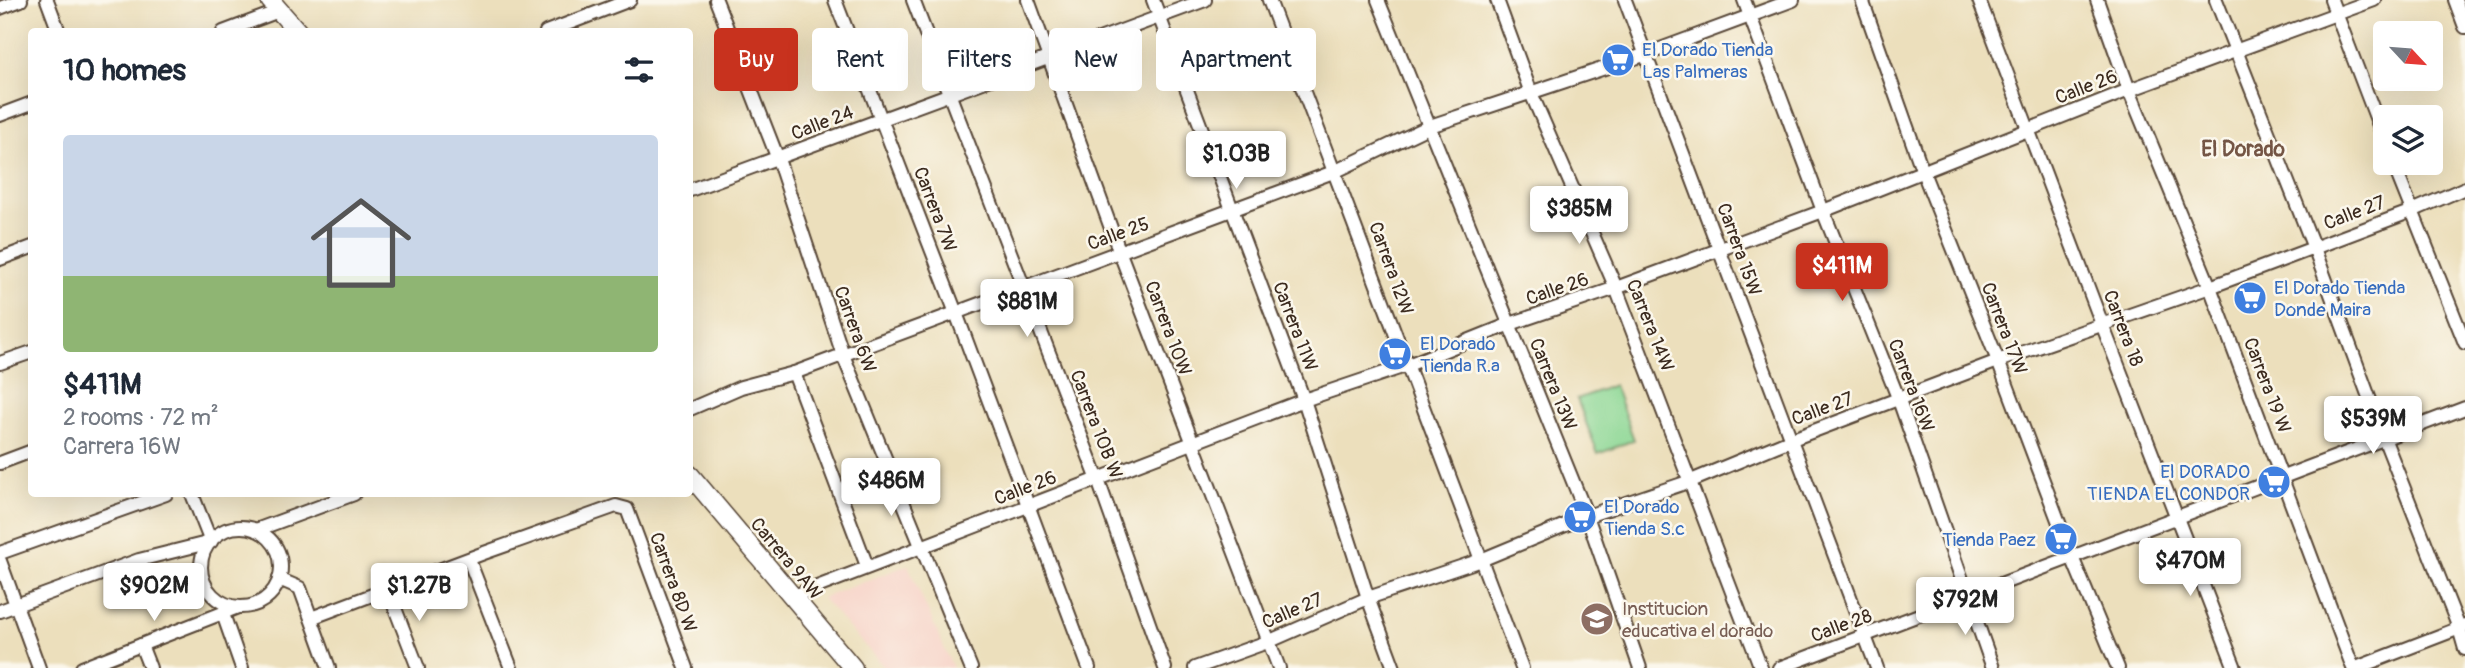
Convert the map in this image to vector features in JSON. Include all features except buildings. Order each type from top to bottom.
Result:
[{"type":"main road","points":[[275,5],[295,28]]},
{"type":"main road","name":"Carrera 9AW","points":[[693,479],[853,668]]},
{"type":"street","points":[[0,8],[21,0]]},
{"type":"street","points":[[47,0],[58,28]]},
{"type":"street","points":[[556,28],[630,0]]},
{"type":"street","name":"Carrera 6W","points":[[716,0],[778,159],[843,355],[971,668]]},
{"type":"street","name":"Carrera 7W","points":[[835,0],[1089,668]]},
{"type":"street","name":"Carrera 10B W","points":[[913,0],[1098,480],[1165,668]]},
{"type":"street","name":"Carrera 10W","points":[[1028,0],[1049,56]]},
{"type":"street","name":"Carrera 11W","points":[[1153,0],[1304,400],[1368,598],[1394,668]]},
{"type":"street","name":"Calle 24","points":[[1127,28],[1205,0]]},
{"type":"street","name":"Carrera 12W","points":[[1269,0],[1522,668]]},
{"type":"street","name":"Carrera 13W","points":[[1378,0],[1587,516],[1640,668]]},
{"type":"street","name":"Carrera 14W","points":[[1497,0],[1531,93],[1616,288],[1760,668]]},
{"type":"street","name":"Carrera 15W","points":[[1625,0],[1877,668]]},
{"type":"street","name":"Carrera 16W","points":[[1744,0],[1899,400],[1993,668]]},
{"type":"street","name":"Calle 25","points":[[693,408],[741,387],[794,373],[1336,172],[1430,126],[1647,54],[1793,0]]},
{"type":"street","name":"Carrera 17W","points":[[1863,0],[1923,172],[2072,557],[2118,668]]},
{"type":"street","name":"Carrera 18","points":[[1979,0],[2235,668]]},
{"type":"street","name":"Carrera 19 W","points":[[2097,0],[2129,89],[2210,287],[2355,668]]},
{"type":"street","points":[[2216,0],[2314,248],[2384,438],[2462,627],[2465,649]]},
{"type":"street","points":[[2331,0],[2373,110]]},
{"type":"street","name":"Calle 26","points":[[791,597],[1304,400],[1408,365],[1510,324],[1824,211],[2129,89],[2374,0]]},
{"type":"street","points":[[2455,0],[2465,27]]},
{"type":"street","points":[[231,28],[275,5]]},
{"type":"street","name":"Calle 24","points":[[693,189],[1049,59]]},
{"type":"street","name":"Carrera 10W","points":[[1062,91],[1120,253],[1279,668]]},
{"type":"street","points":[[0,115],[28,104]]},
{"type":"street","points":[[2398,175],[2465,343]]},
{"type":"street","name":"Calle 27","points":[[1195,668],[1270,641],[1368,598],[1481,560],[1587,516],[1691,481],[1790,440],[1998,361],[2210,287],[2412,211],[2465,188]]},
{"type":"street","points":[[0,259],[28,248]]},
{"type":"street","points":[[0,363],[28,353]]},
{"type":"street","points":[[794,373],[867,566]]},
{"type":"street","name":"Calle 28","points":[[1779,668],[2465,408]]},
{"type":"street","points":[[0,463],[28,452]]},
{"type":"street","points":[[0,553],[158,497]]},
{"type":"street","points":[[193,497],[211,542]]},
{"type":"street","points":[[256,530],[346,497]]},
{"type":"street","name":"Carrera 8D W","points":[[469,559],[616,506],[627,509],[685,668]]},
{"type":"street","points":[[82,668],[239,607],[256,604],[270,594],[279,579],[281,564],[277,549],[268,537],[243,527],[219,533],[202,558],[202,575],[208,591],[222,602],[239,607]]},
{"type":"street","points":[[0,611],[139,560],[211,542]]},
{"type":"street","points":[[311,618],[469,559],[511,668]]},
{"type":"street","points":[[0,561],[39,668]]},
{"type":"street","points":[[279,579],[300,589],[329,668]]},
{"type":"street","points":[[388,590],[418,668]]},
{"type":"street","points":[[223,614],[242,668]]},
{"type":"street","points":[[2355,668],[2462,627]]},
{"type":"street","points":[[141,645],[150,668]]},
{"type":"shaded area","points":[[908,565],[953,668],[885,668],[822,598]]},
{"type":"green space","points":[[1614,385],[1634,440],[1598,454],[1577,399]]},
{"type":"place","name":"El Dorado Tienda Las Palmeras","points":[[1618,60]]},
{"type":"place","name":"El Dorado Tienda Donde Maira","points":[[2250,298]]},
{"type":"place","name":"El Dorado Tienda R.a","points":[[1395,354]]},
{"type":"place","name":"El DORADO TIENDA EL CONDOR","points":[[2274,482]]},
{"type":"place","name":"El Dorado Tienda S.c","points":[[1580,517]]},
{"type":"place","name":"Tienda Paez","points":[[2061,539]]},
{"type":"place","name":"Institucion educativa el dorado","points":[[1597,619]]},
{"type":"district","name":"El Dorado","points":[[2243,149]]}]
